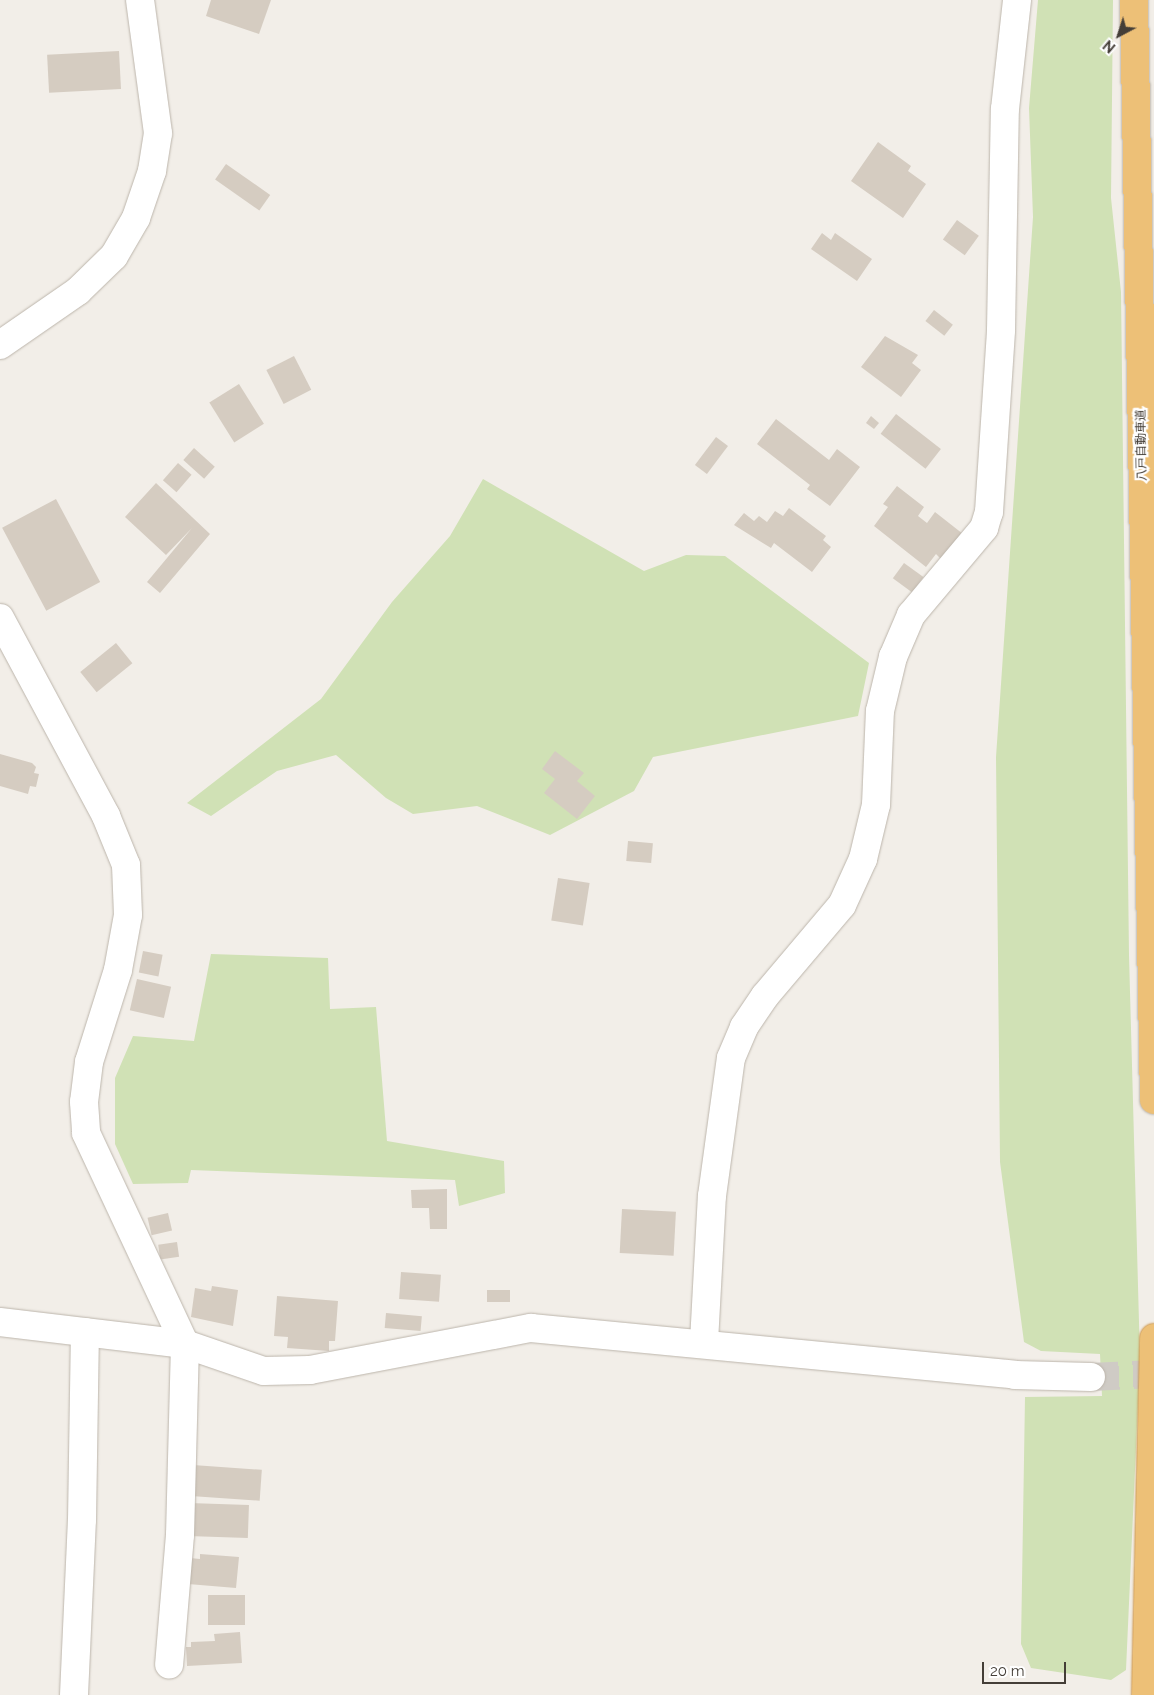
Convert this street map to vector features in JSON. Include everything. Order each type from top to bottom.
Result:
[{"type":"highway","name":"八戸自動車道","points":[[1134,3],[1154,1100]]},
{"type":"highway","points":[[1146,1695],[1154,1338]]},
{"type":"street","points":[[0,345],[78,291],[114,256],[136,218],[152,172],[158,133],[140,0]]},
{"type":"street","points":[[704,1342],[712,1196],[731,1058],[744,1028],[765,996],[842,905],[863,859],[876,805],[880,710],[893,657],[912,615],[984,528],[989,512],[1001,330],[1004,109],[1017,0]]},
{"type":"street","points":[[0,618],[106,816],[126,865],[128,915],[118,970],[89,1062],[84,1102],[86,1133],[185,1344],[180,1535],[169,1665]]},
{"type":"street","points":[[0,1322],[185,1344],[264,1372],[310,1370],[531,1328],[704,1342],[1015,1374],[1091,1376]]},
{"type":"street","points":[[74,1695],[82,1520],[85,1332]]},
{"type":"green space","points":[[1038,0],[1113,0],[1111,198],[1121,292],[1129,955],[1140,1359],[1126,1670],[1111,1680],[1031,1668],[1021,1644],[1025,1397],[1102,1396],[1100,1354],[1041,1351],[1024,1342],[1000,1162],[996,757],[1033,217],[1029,108]]},
{"type":"green space","points":[[483,479],[644,571],[686,555],[725,556],[869,663],[858,716],[653,757],[634,791],[550,835],[477,806],[413,814],[386,798],[336,755],[277,771],[211,816],[187,803],[321,699],[392,602],[450,536]]},
{"type":"green space","points":[[211,954],[328,958],[330,1009],[376,1007],[387,1141],[504,1161],[505,1193],[459,1206],[455,1180],[191,1170],[188,1183],[133,1184],[115,1144],[115,1078],[133,1036],[194,1041]]},
{"type":"building","points":[[211,0],[271,0],[259,34],[206,16]]},
{"type":"building","points":[[119,51],[121,89],[49,93],[47,55]]},
{"type":"building","points":[[878,142],[911,166],[908,171],[926,184],[903,218],[851,181]]},
{"type":"building","points":[[226,164],[270,195],[259,211],[215,180]]},
{"type":"building","points":[[957,220],[979,236],[965,255],[943,239]]},
{"type":"building","points":[[822,233],[831,240],[835,233],[872,259],[857,281],[811,249]]},
{"type":"building","points":[[934,310],[953,325],[944,336],[925,321]]},
{"type":"building","points":[[885,336],[918,355],[912,363],[921,370],[901,397],[861,367]]},
{"type":"building","points":[[294,356],[311,390],[284,404],[266,370]]},
{"type":"building","points":[[239,384],[264,424],[234,442],[209,403]]},
{"type":"building","points":[[896,414],[941,449],[926,469],[881,434]]},
{"type":"building","points":[[871,416],[879,423],[874,429],[866,423]]},
{"type":"building","points":[[776,419],[829,460],[837,449],[860,467],[830,506],[807,489],[810,485],[757,444]]},
{"type":"building","points":[[716,437],[728,446],[707,474],[695,465]]},
{"type":"building","points":[[194,448],[215,467],[204,479],[183,460]]},
{"type":"building","points":[[178,463],[192,475],[176,492],[163,480]]},
{"type":"building","points":[[156,483],[210,534],[160,593],[147,582],[192,528],[166,555],[125,517]]},
{"type":"building","points":[[897,486],[924,507],[918,516],[927,523],[935,512],[963,534],[943,561],[936,554],[926,567],[874,526],[888,507],[883,504]]},
{"type":"building","points":[[56,499],[100,582],[46,611],[2,528]]},
{"type":"building","points":[[789,508],[826,536],[823,540],[831,547],[812,572],[774,543],[771,548],[734,525],[744,513],[754,521],[759,516],[767,522],[775,511],[783,516]]},
{"type":"building","points":[[904,563],[923,577],[912,592],[893,578]]},
{"type":"building","points":[[116,643],[132,663],[97,692],[80,672]]},
{"type":"building","points":[[555,751],[584,773],[577,781],[595,796],[577,819],[544,793],[555,779],[542,769]]},
{"type":"building","points":[[0,754],[32,763],[36,767],[34,773],[39,774],[36,787],[30,786],[28,794],[0,786]]},
{"type":"building","points":[[628,841],[653,843],[651,863],[626,861]]},
{"type":"building","points":[[558,878],[590,883],[583,925],[551,920]]},
{"type":"building","points":[[143,951],[163,955],[158,976],[139,973]]},
{"type":"building","points":[[137,979],[171,987],[164,1018],[130,1010]]},
{"type":"building","points":[[447,1189],[447,1229],[430,1229],[429,1208],[412,1208],[411,1190]]},
{"type":"building","points":[[622,1209],[676,1212],[674,1256],[620,1253]]},
{"type":"building","points":[[168,1213],[172,1231],[152,1235],[148,1218]]},
{"type":"building","points":[[177,1242],[179,1257],[160,1259],[158,1245]]},
{"type":"building","points":[[401,1272],[441,1275],[439,1302],[399,1299]]},
{"type":"building","points":[[212,1286],[238,1290],[233,1326],[191,1317],[195,1288],[211,1291]]},
{"type":"building","points":[[487,1290],[510,1290],[510,1302],[487,1302]]},
{"type":"building","points":[[277,1296],[338,1301],[335,1341],[329,1341],[329,1351],[287,1348],[288,1337],[274,1336]]},
{"type":"building","points":[[386,1313],[422,1316],[421,1331],[385,1328]]},
{"type":"building","points":[[193,1465],[262,1470],[260,1501],[191,1496]]},
{"type":"building","points":[[189,1503],[249,1505],[248,1538],[188,1536]]},
{"type":"building","points":[[200,1554],[239,1557],[236,1588],[188,1584],[190,1558],[200,1559]]},
{"type":"building","points":[[208,1595],[245,1595],[245,1625],[208,1625]]},
{"type":"building","points":[[240,1632],[242,1663],[187,1666],[186,1647],[191,1647],[191,1642],[215,1641],[214,1634]]},
{"type":"tunnel","points":[[1091,1377],[1154,1374]]}]
